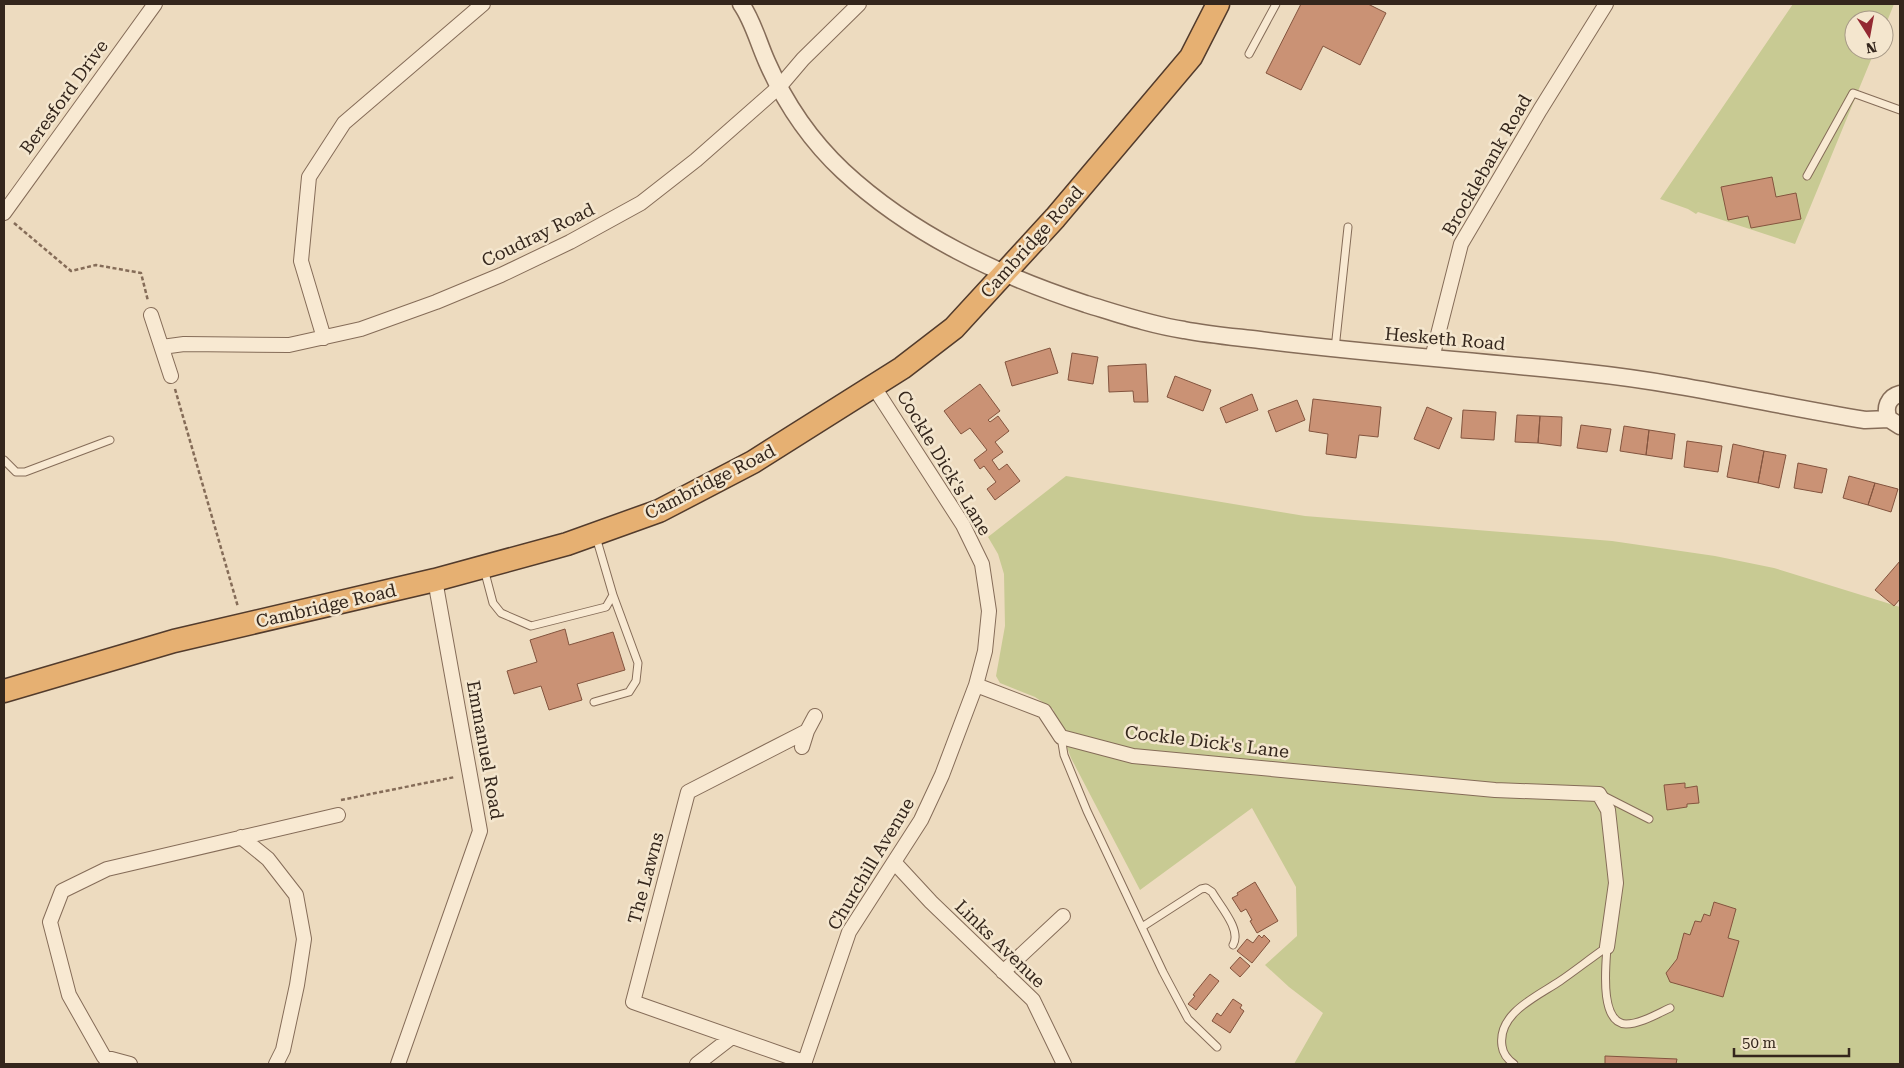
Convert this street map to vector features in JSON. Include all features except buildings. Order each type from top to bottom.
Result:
[{"type":"highway","name":"Cambridge Road","points":[[4,691],[174,642],[435,580],[567,544],[659,512],[753,462],[902,368],[954,328],[1055,218],[1191,57],[1218,4]]},
{"type":"street","name":"Beresford Drive","points":[[8,217],[155,4]]},
{"type":"street","points":[[324,338],[301,261],[308,177],[344,122],[483,4]]},
{"type":"street","points":[[733,4],[745,7]]},
{"type":"street","name":"Coudray Road","points":[[162,347],[184,344],[289,346],[361,329],[426,306],[501,275],[570,242],[633,207],[696,160],[780,86],[803,59],[859,4]]},
{"type":"street","name":"Brocklebank Road","points":[[1432,358],[1461,244],[1540,110],[1606,4]]},
{"type":"street","name":"Hesketh Road","points":[[745,7],[768,64],[798,119],[814,141],[842,170],[870,195],[907,221],[959,252],[1004,274],[1068,298],[1141,321],[1184,330],[1335,349],[1620,376],[1895,423]]},
{"type":"street","points":[[151,315],[171,376]]},
{"type":"street","name":"Cockle Dick's Lane","points":[[874,386],[963,525],[982,564],[989,611],[985,651],[976,685]]},
{"type":"street","points":[[1895,423],[1886,408],[1891,398],[1900,394]]},
{"type":"street","name":"Emmanuel Road","points":[[398,1064],[480,831],[435,580]]},
{"type":"street","points":[[976,685],[1044,711],[1061,737]]},
{"type":"street","name":"Churchill Avenue","points":[[804,1063],[849,932],[921,820],[935,790],[976,685]]},
{"type":"street","points":[[802,748],[807,731],[815,716]]},
{"type":"street","name":"The Lawns","points":[[732,1037],[633,1002],[688,792],[807,731]]},
{"type":"street","name":"Cockle Dick's Lane","points":[[1061,737],[1133,756],[1495,790],[1599,794]]},
{"type":"street","points":[[1599,794],[1608,810],[1616,883],[1607,947]]},
{"type":"street","points":[[130,1064],[104,1057],[69,995],[50,922],[62,891],[107,869],[338,815]]},
{"type":"street","points":[[241,837],[268,859],[296,895],[304,939],[297,985],[283,1050],[276,1064]]},
{"type":"street","name":"Links Avenue","points":[[894,862],[931,902],[1033,1000],[1064,1064]]},
{"type":"street","points":[[1003,972],[1063,916]]},
{"type":"street","points":[[697,1064],[732,1037],[804,1063]]},
{"type":"lane","points":[[1250,54],[1276,4]]},
{"type":"lane","points":[[1807,176],[1853,93],[1900,110]]},
{"type":"lane","points":[[1335,349],[1348,227]]},
{"type":"lane","points":[[4,460],[16,472],[25,472],[110,440]]},
{"type":"lane","points":[[594,702],[629,692],[636,681],[638,663],[613,595],[595,534]]},
{"type":"lane","points":[[483,567],[493,602],[501,613],[532,626],[606,607],[613,595]]},
{"type":"lane","points":[[1061,737],[1064,755],[1087,811],[1162,972],[1188,1019],[1217,1047]]},
{"type":"lane","points":[[1599,794],[1649,819]]},
{"type":"lane","points":[[1142,927],[1201,889],[1206,888],[1212,892],[1236,930],[1236,940],[1232,945]]},
{"type":"lane","points":[[1607,947],[1605,990],[1612,1015],[1616,1020],[1625,1024],[1635,1022],[1670,1008]]},
{"type":"lane","points":[[1514,1064],[1506,1058],[1501,1042],[1504,1026],[1508,1019],[1527,1002],[1607,947]]},
{"type":"path","points":[[8,217],[72,271],[96,265],[141,274],[151,315]]},
{"type":"path","points":[[171,376],[243,625]]},
{"type":"path","points":[[338,815],[338,801],[470,774]]},
{"type":"green space","points":[[1793,4],[1894,4],[1892,10],[1844,10],[1844,60],[1871,60],[1795,244],[1698,212],[1696,214],[1688,209],[1660,199]]},
{"type":"green space","points":[[1066,476],[1305,516],[1612,541],[1715,556],[1774,568],[1900,607],[1900,1064],[1294,1064],[1323,1013],[1289,987],[1265,965],[1297,936],[1296,887],[1252,808],[1140,890],[1071,758],[1053,709],[1035,697],[1000,683],[996,676],[1005,626],[1004,574],[998,554],[988,537]]}]
